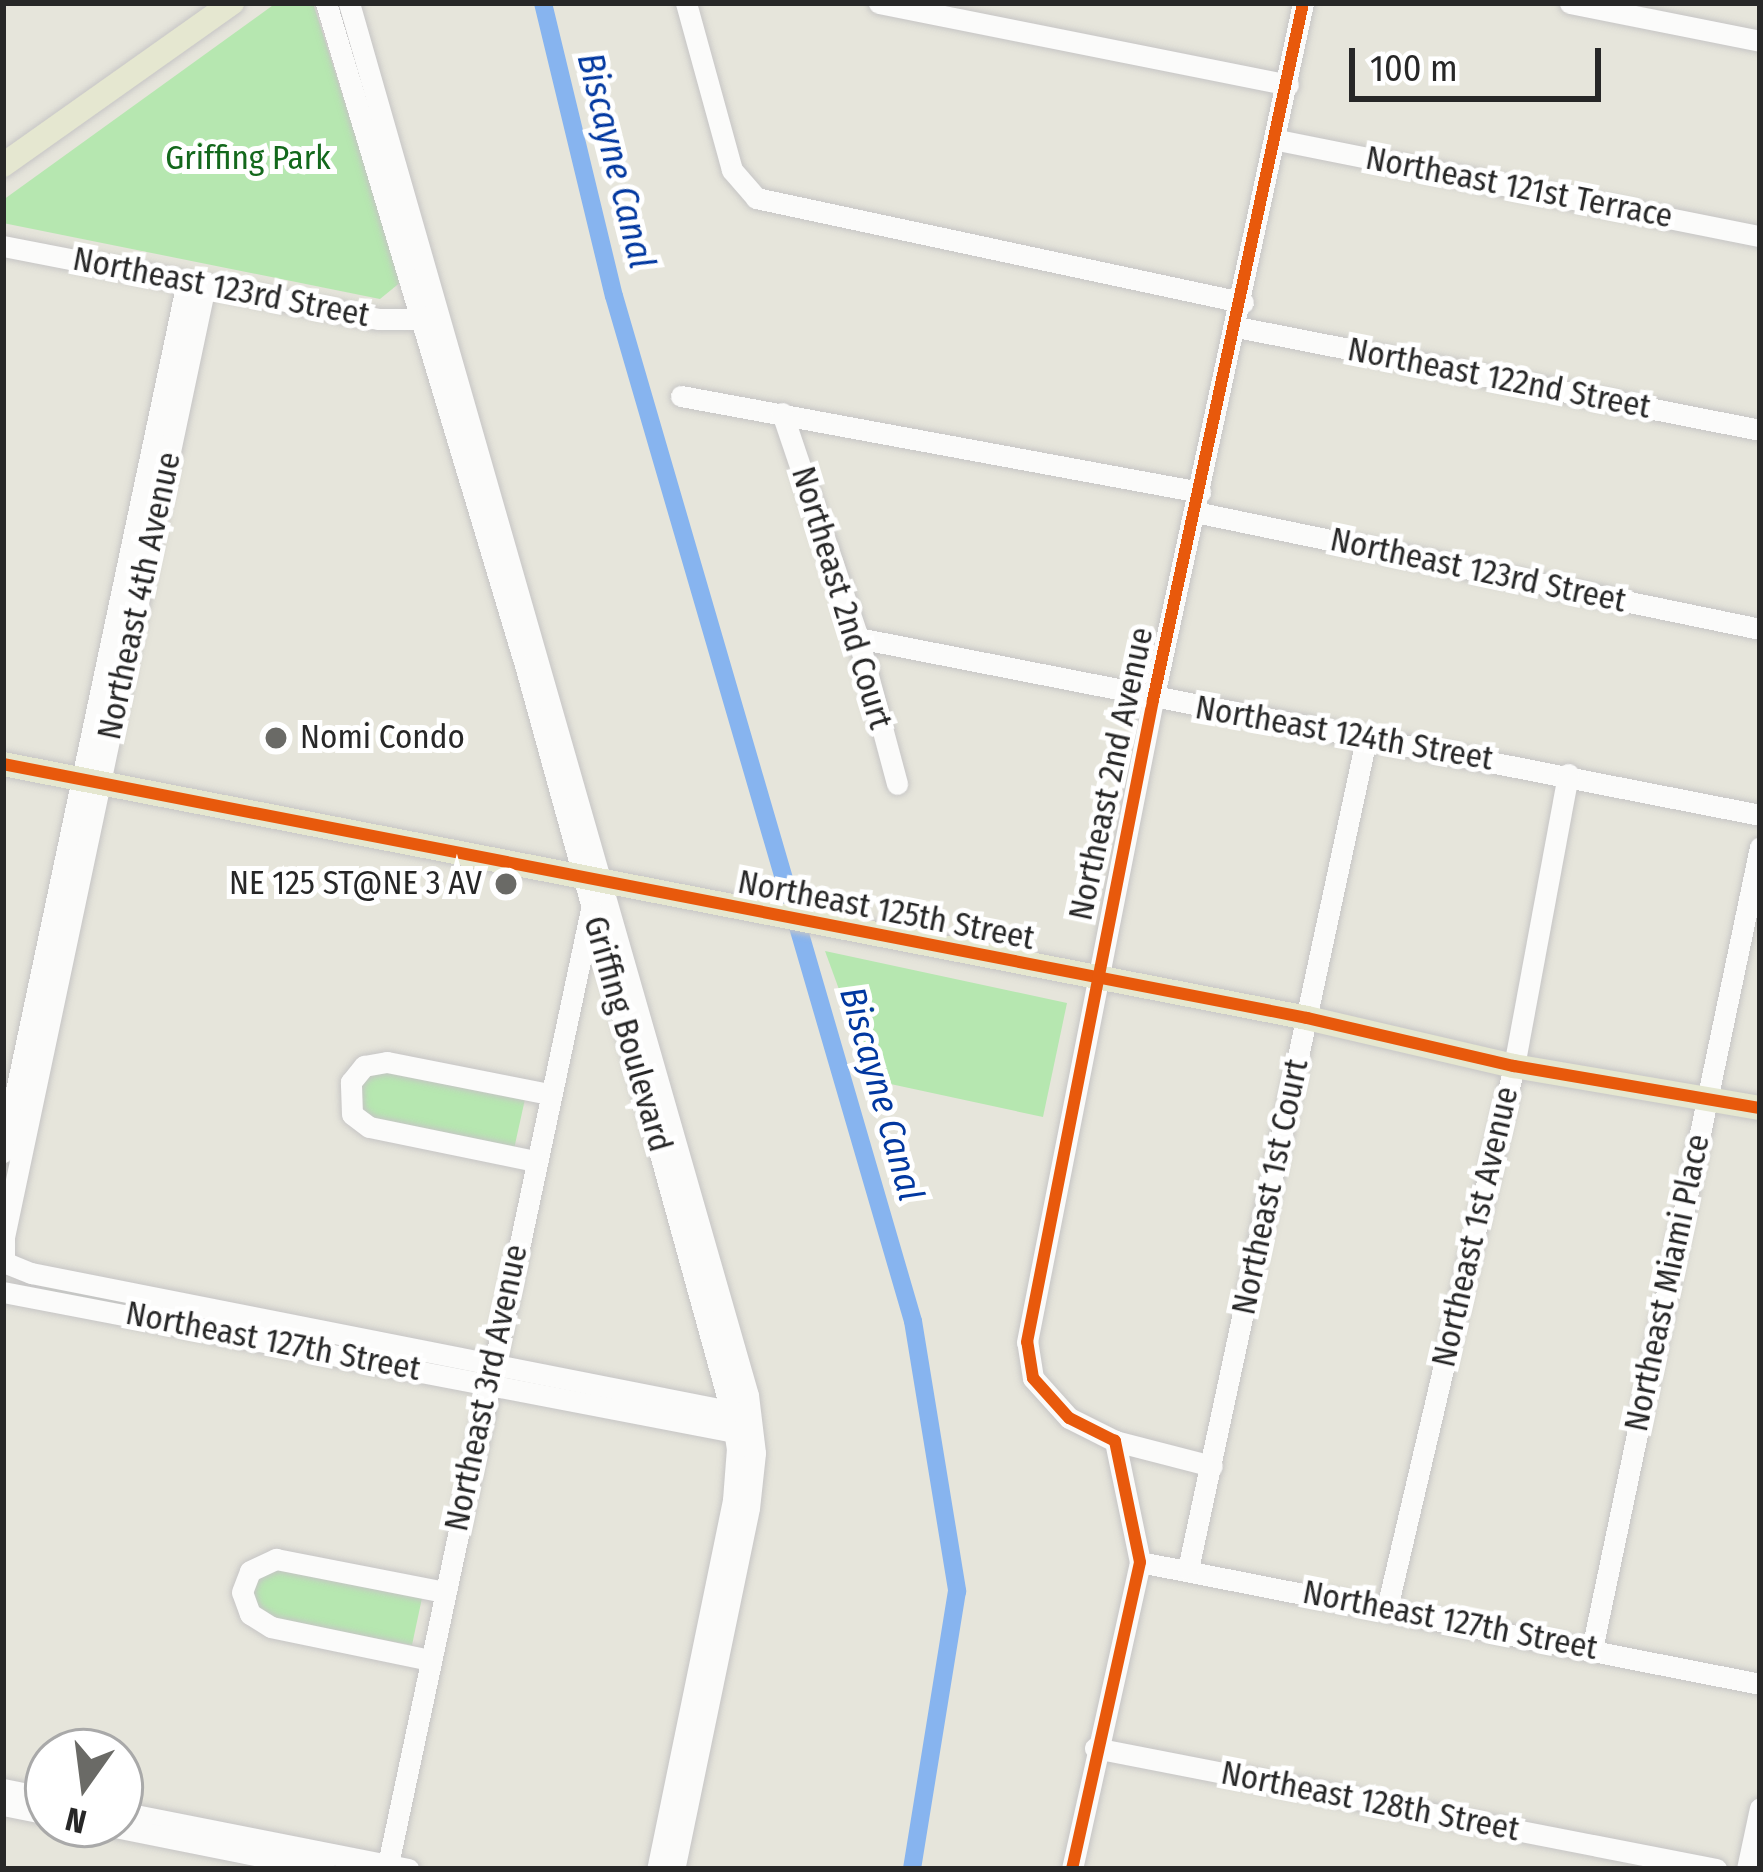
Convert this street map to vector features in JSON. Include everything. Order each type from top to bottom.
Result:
[{"type":"main road","points":[[3,165],[232,3]]},
{"type":"main road","name":"Northeast 125th Street","points":[[3,764],[1306,1018],[1514,1066],[1760,1108]]},
{"type":"street","name":"Griffing Boulevard","points":[[326,3],[431,320],[533,663],[743,1424],[674,1869]]},
{"type":"street","name":"Griffing Boulevard","points":[[349,3],[431,320]]},
{"type":"street","points":[[686,3],[732,170],[756,198],[1243,302]]},
{"type":"street","points":[[879,3],[1288,85]]},
{"type":"street","name":"Northeast 2nd Avenue","points":[[1211,1466],[1115,1442],[1069,1418],[1033,1378],[1028,1342],[1153,700],[1243,302],[1304,3]]},
{"type":"street","points":[[1570,3],[1760,40]]},
{"type":"street","name":"Northeast 121st Terrace","points":[[1278,140],[1760,236]]},
{"type":"street","name":"Northeast 123rd Street","points":[[3,246],[379,320],[431,320]]},
{"type":"street","name":"Northeast 4th Avenue","points":[[3,1291],[10,1275],[4,1237],[39,1028],[196,284]]},
{"type":"street","name":"Northeast 122nd Street","points":[[1237,327],[1760,430]]},
{"type":"street","name":"Northeast 123rd Street","points":[[681,396],[782,413],[1197,502],[1760,629]]},
{"type":"street","name":"Northeast 2nd Court","points":[[782,413],[858,638],[897,784]]},
{"type":"street","name":"Northeast 124th Street","points":[[858,638],[1153,700],[1367,735],[1760,815]]},
{"type":"street","name":"Northeast 1st Court","points":[[1188,1569],[1367,735]]},
{"type":"street","name":"Northeast 1st Avenue","points":[[1387,1608],[1514,1066],[1568,774]]},
{"type":"street","name":"Northeast Miami Place","points":[[1592,1649],[1707,1097],[1753,904],[1760,847]]},
{"type":"street","name":"Griffing Boulevard","points":[[593,882],[591,909],[743,1424]]},
{"type":"street","name":"Northeast 3rd Avenue","points":[[394,1868],[430,1660],[591,909]]},
{"type":"street","name":"Northeast 4th Avenue","points":[[3,1152],[39,1028]]},
{"type":"street","points":[[535,1161],[369,1127],[352,1114],[351,1082],[364,1066],[387,1063],[549,1094]]},
{"type":"street","name":"Northeast 127th Street","points":[[4,1260],[31,1273],[489,1374],[743,1424]]},
{"type":"street","name":"Northeast 127th Street","points":[[3,1291],[489,1374]]},
{"type":"street","points":[[1072,1869],[1095,1748],[1140,1562],[1115,1442]]},
{"type":"street","points":[[430,1660],[271,1627],[250,1614],[242,1592],[250,1571],[276,1559],[444,1592]]},
{"type":"street","name":"Northeast 127th Street","points":[[1140,1562],[1760,1684]]},
{"type":"street","name":"Griffing Boulevard","points":[[657,1869],[709,1661]]},
{"type":"street","name":"Northeast 128th Street","points":[[1095,1748],[1716,1869]]},
{"type":"street","points":[[1747,1869],[1760,1808]]},
{"type":"street","points":[[144,1817],[394,1868]]},
{"type":"street","points":[[144,1833],[325,1869]]},
{"type":"green space","name":"Griffing Park","points":[[276,3],[313,3],[402,281],[380,299],[3,223],[3,200]]},
{"type":"green space","points":[[825,951],[1067,1003],[1043,1117],[872,1080]]},
{"type":"green space","points":[[376,1068],[525,1099],[514,1149],[363,1117],[357,1086]]},
{"type":"green space","points":[[45,1281],[464,1368],[43,1290]]},
{"type":"green space","points":[[272,1565],[422,1598],[412,1645],[263,1618],[250,1586]]},
{"type":"waterway","name":"Biscayne Canal","points":[[543,3],[614,296],[913,1321],[957,1591],[912,1869]]},
{"type":"cycle path","points":[[1072,1869],[1140,1562],[1115,1441],[1069,1418],[1033,1378],[1027,1342],[1153,700],[1303,3]]},
{"type":"cycle path","points":[[3,764],[1307,1018],[1514,1066],[1760,1108]]},
{"type":"place","name":"Nomi Condo","points":[[276,738]]},
{"type":"place","name":"NE 125 ST@NE 3 AV","points":[[506,884]]}]
